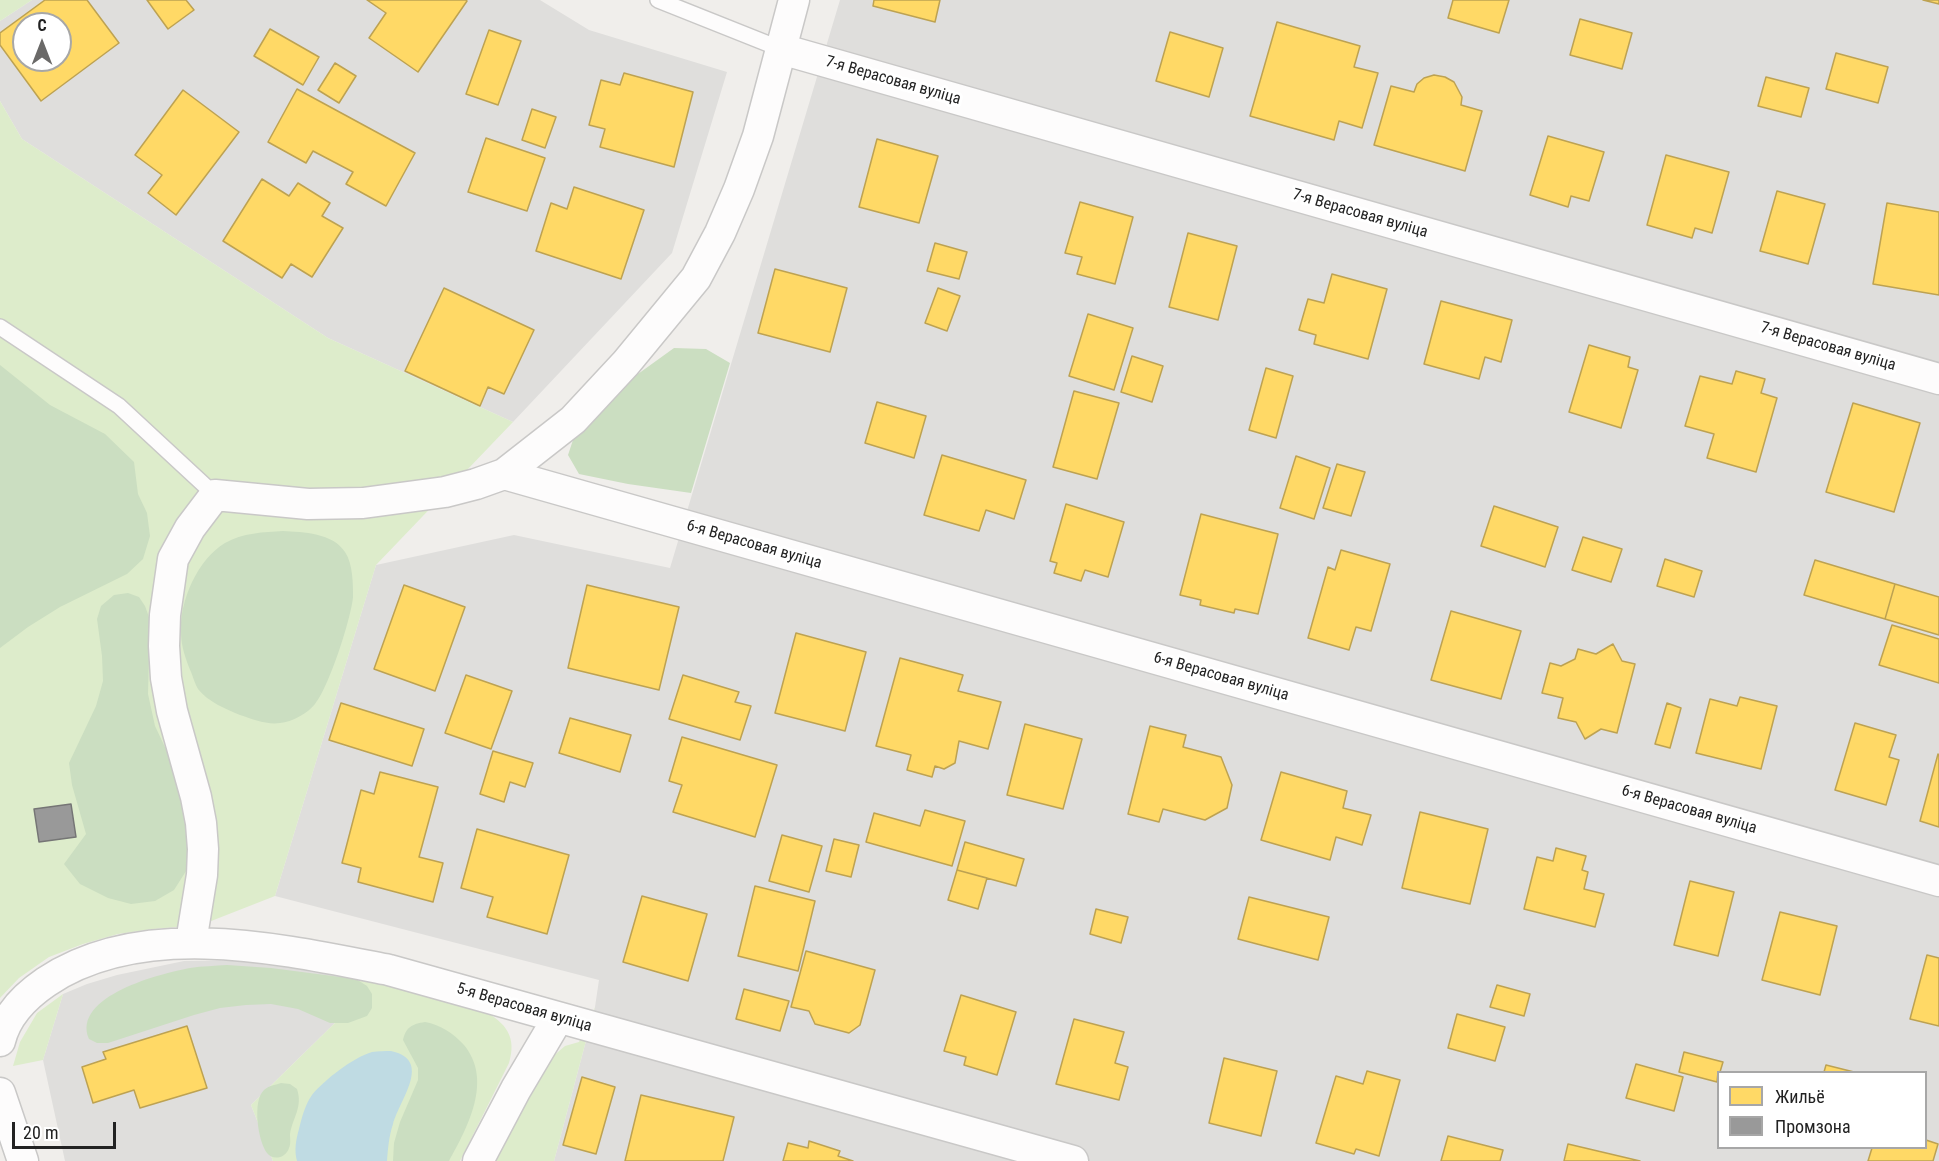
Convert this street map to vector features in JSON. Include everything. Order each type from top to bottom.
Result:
[{"type":"street","points":[[191,942],[202,875],[202,832],[196,797],[172,711],[166,678],[164,646],[165,615],[173,559],[190,528],[215,495],[308,504],[363,503],[445,492],[476,484],[504,474],[573,420],[626,363],[696,278],[720,233],[758,136],[794,0]]},
{"type":"street","name":"7-я Верасовая вуліца","points":[[781,49],[1939,379]]},
{"type":"street","name":"6-я Верасовая вуліца","points":[[504,474],[1939,881]]},
{"type":"street","name":"5-я Верасовая вуліца","points":[[0,1041],[3,1026],[28,994],[65,969],[117,950],[191,942],[248,946],[325,957],[388,970],[1074,1161]]},
{"type":"street","points":[[478,1161],[516,1089],[558,1018]]},
{"type":"street","points":[[0,1093],[23,1161]]},
{"type":"lane","points":[[658,0],[781,49]]},
{"type":"lane","points":[[0,327],[119,406],[215,495]]},
{"type":"shaded area","points":[[32,0],[540,0],[589,30],[727,72],[672,253],[513,422],[328,338],[22,139],[0,101],[0,21],[12,13],[12,72],[72,72],[72,12],[14,12]]},
{"type":"shaded area","points":[[840,0],[1939,0],[1939,1161],[554,1161],[595,1007],[599,980],[275,896],[376,565],[514,535],[670,568]]},
{"type":"shaded area","points":[[266,960],[350,969],[342,1016],[251,1105],[273,1161],[65,1161],[43,1060],[63,994],[117,975],[184,961]]},
{"type":"green space","points":[[0,0],[32,0],[12,12],[0,21]]},
{"type":"green space","points":[[0,101],[22,139],[328,338],[513,422],[376,565],[275,896],[201,925],[118,934],[83,944],[49,957],[19,978],[0,998]]},
{"type":"green space","points":[[674,348],[706,349],[730,363],[691,493],[579,474],[568,455],[575,434],[631,379]]},
{"type":"green space","points":[[0,365],[50,405],[105,434],[134,462],[138,494],[147,513],[150,536],[143,559],[127,574],[60,607],[0,648]]},
{"type":"green space","points":[[283,531],[325,537],[340,546],[350,562],[353,597],[338,652],[321,695],[308,711],[295,719],[270,723],[223,708],[198,689],[183,648],[181,621],[192,582],[206,559],[215,550],[225,543],[246,535]]},
{"type":"green space","points":[[128,593],[139,597],[150,620],[148,694],[155,726],[171,760],[191,838],[188,868],[174,890],[155,901],[131,904],[108,898],[80,884],[64,864],[86,834],[72,785],[69,763],[96,706],[103,681],[97,619],[101,606],[114,595]]},
{"type":"green space","points":[[227,965],[356,979],[367,986],[372,994],[372,1008],[367,1016],[348,1023],[330,1023],[298,1009],[271,1004],[246,1005],[220,1008],[194,1015],[108,1043],[97,1043],[89,1039],[87,1024],[93,1010],[122,989],[177,971],[195,967]]},
{"type":"green space","points":[[350,969],[484,1011],[504,1026],[508,1032],[512,1046],[509,1063],[460,1161],[273,1161],[251,1105],[342,1016]]},
{"type":"green space","points":[[63,994],[43,1060],[13,1066],[20,1042],[37,1013]]},
{"type":"green space","points":[[595,1007],[554,1161],[496,1161],[552,1057],[565,1046],[579,1042]]},
{"type":"green space","points":[[425,1022],[441,1027],[464,1045],[477,1073],[474,1103],[470,1119],[449,1161],[393,1161],[394,1143],[400,1122],[418,1080],[418,1068],[403,1040],[410,1027]]},
{"type":"green space","points":[[281,1083],[290,1084],[297,1089],[299,1101],[291,1128],[289,1148],[285,1154],[276,1158],[267,1153],[261,1140],[257,1112],[260,1095],[264,1090]]},
{"type":"water","points":[[391,1051],[403,1056],[410,1063],[412,1071],[407,1092],[392,1129],[387,1161],[297,1161],[297,1137],[304,1111],[317,1089],[357,1059],[372,1052]]},
{"type":"building: Жильё","points":[[45,0],[87,0],[119,43],[41,101],[20,72],[72,72],[72,12],[29,12]]},
{"type":"building: Жильё","points":[[147,0],[186,0],[194,10],[168,29]]},
{"type":"building: Жильё","points":[[367,0],[467,1],[418,72],[369,38],[386,13]]},
{"type":"building: Жильё","points":[[874,0],[940,0],[935,22],[873,6]]},
{"type":"building: Жильё","points":[[1453,0],[1509,0],[1499,33],[1448,18]]},
{"type":"building: Жильё","points":[[1923,0],[1939,0],[1939,4]]},
{"type":"building: Жильё","points":[[1580,19],[1632,33],[1622,69],[1570,55]]},
{"type":"building: Жильё","points":[[1277,22],[1360,46],[1354,67],[1378,73],[1362,128],[1339,121],[1334,140],[1250,116]]},
{"type":"building: Жильё","points":[[12,24],[12,61],[0,45],[0,33]]},
{"type":"building: Жильё","points":[[270,29],[319,57],[303,85],[254,56]]},
{"type":"building: Жильё","points":[[489,30],[521,41],[498,105],[466,94]]},
{"type":"building: Жильё","points":[[1170,32],[1223,48],[1209,97],[1156,81]]},
{"type":"building: Жильё","points":[[1836,53],[1888,67],[1878,103],[1826,89]]},
{"type":"building: Жильё","points":[[335,63],[356,76],[339,103],[318,90]]},
{"type":"building: Жильё","points":[[624,73],[693,92],[674,167],[600,147],[605,129],[589,125],[601,80],[620,85]]},
{"type":"building: Жильё","points":[[1434,75],[1454,82],[1462,97],[1461,105],[1482,111],[1465,171],[1374,145],[1391,86],[1414,92],[1417,84],[1424,78]]},
{"type":"building: Жильё","points":[[1766,77],[1809,88],[1801,117],[1758,106]]},
{"type":"building: Жильё","points":[[297,89],[415,153],[386,206],[346,184],[353,172],[313,151],[306,163],[268,142]]},
{"type":"building: Жильё","points":[[183,90],[239,132],[176,215],[148,193],[162,175],[135,155]]},
{"type":"building: Жильё","points":[[532,109],[556,117],[545,148],[522,140]]},
{"type":"building: Жильё","points":[[1548,136],[1604,152],[1589,201],[1571,196],[1568,207],[1530,195]]},
{"type":"building: Жильё","points":[[486,138],[545,158],[527,211],[468,192]]},
{"type":"building: Жильё","points":[[877,139],[938,156],[919,223],[859,207]]},
{"type":"building: Жильё","points":[[1666,155],[1729,172],[1712,233],[1695,228],[1692,238],[1647,225]]},
{"type":"building: Жильё","points":[[262,179],[289,196],[298,183],[330,203],[322,216],[343,228],[312,277],[291,264],[282,278],[223,241]]},
{"type":"building: Жильё","points":[[574,187],[644,210],[621,279],[536,251],[551,203],[567,209]]},
{"type":"building: Жильё","points":[[1777,191],[1825,204],[1808,264],[1760,251]]},
{"type":"building: Жильё","points":[[1080,202],[1133,217],[1115,284],[1077,274],[1082,257],[1065,253]]},
{"type":"building: Жильё","points":[[1887,203],[1939,212],[1939,295],[1873,284]]},
{"type":"building: Жильё","points":[[1188,233],[1237,246],[1218,320],[1169,307]]},
{"type":"building: Жильё","points":[[935,243],[967,252],[959,279],[927,271]]},
{"type":"building: Жильё","points":[[775,269],[847,288],[830,352],[758,333]]},
{"type":"building: Жильё","points":[[1332,274],[1387,289],[1368,359],[1314,344],[1316,335],[1299,330],[1308,299],[1324,303]]},
{"type":"building: Жильё","points":[[444,288],[534,330],[504,394],[488,387],[480,406],[405,371]]},
{"type":"building: Жильё","points":[[938,288],[960,296],[947,331],[925,323]]},
{"type":"building: Жильё","points":[[1441,301],[1512,320],[1501,362],[1485,357],[1479,379],[1424,364]]},
{"type":"building: Жильё","points":[[1088,314],[1133,328],[1114,390],[1069,376]]},
{"type":"building: Жильё","points":[[1589,345],[1630,357],[1628,367],[1638,370],[1621,428],[1569,412]]},
{"type":"building: Жильё","points":[[1132,356],[1163,366],[1152,402],[1121,392]]},
{"type":"building: Жильё","points":[[1266,368],[1293,376],[1276,438],[1249,430]]},
{"type":"building: Жильё","points":[[1736,371],[1765,379],[1761,393],[1777,398],[1756,472],[1707,458],[1714,434],[1685,426],[1700,376],[1732,384]]},
{"type":"building: Жильё","points":[[1074,391],[1119,403],[1097,479],[1053,467]]},
{"type":"building: Жильё","points":[[877,402],[926,416],[914,458],[865,443]]},
{"type":"building: Жильё","points":[[1853,403],[1920,423],[1894,512],[1826,492]]},
{"type":"building: Жильё","points":[[942,455],[1026,480],[1014,519],[986,510],[979,531],[924,515]]},
{"type":"building: Жильё","points":[[1296,456],[1330,468],[1314,519],[1280,508]]},
{"type":"building: Жильё","points":[[1337,464],[1365,472],[1351,516],[1323,508]]},
{"type":"building: Жильё","points":[[1066,504],[1124,522],[1108,577],[1085,570],[1081,581],[1054,573],[1057,563],[1050,561]]},
{"type":"building: Жильё","points":[[1494,506],[1558,527],[1545,567],[1481,546]]},
{"type":"building: Жильё","points":[[1201,514],[1278,534],[1258,614],[1235,609],[1234,613],[1200,605],[1201,600],[1180,595]]},
{"type":"building: Жильё","points":[[1583,537],[1622,549],[1611,582],[1572,570]]},
{"type":"building: Жильё","points":[[1341,550],[1390,564],[1371,631],[1356,627],[1349,650],[1308,638],[1328,567],[1335,570]]},
{"type":"building: Жильё","points":[[1665,559],[1702,571],[1694,597],[1657,586]]},
{"type":"building: Жильё","points":[[1815,560],[1895,584],[1885,619],[1804,595]]},
{"type":"building: Жильё","points":[[1895,584],[1939,597],[1939,635],[1885,619]]},
{"type":"building: Жильё","points":[[404,585],[465,607],[435,691],[374,669]]},
{"type":"building: Жильё","points":[[587,585],[679,607],[659,690],[568,668]]},
{"type":"building: Жильё","points":[[1451,611],[1521,631],[1501,699],[1431,680]]},
{"type":"building: Жильё","points":[[1892,625],[1939,639],[1939,683],[1879,665]]},
{"type":"building: Жильё","points":[[796,633],[866,652],[845,731],[775,713]]},
{"type":"building: Жильё","points":[[1613,644],[1622,661],[1635,664],[1617,733],[1601,729],[1585,739],[1576,722],[1558,718],[1563,698],[1542,693],[1550,663],[1561,666],[1575,659],[1578,649],[1596,654]]},
{"type":"building: Жильё","points":[[900,658],[963,675],[958,691],[1001,702],[988,749],[959,741],[955,763],[944,769],[935,766],[932,777],[907,770],[911,755],[876,746]]},
{"type":"building: Жильё","points":[[466,675],[512,691],[491,749],[445,733]]},
{"type":"building: Жильё","points":[[683,675],[739,692],[735,702],[751,706],[740,740],[669,719]]},
{"type":"building: Жильё","points":[[1740,697],[1777,706],[1761,769],[1696,753],[1710,699],[1737,706]]},
{"type":"building: Жильё","points":[[341,703],[424,729],[412,766],[329,740]]},
{"type":"building: Жильё","points":[[1667,703],[1681,708],[1670,748],[1655,744]]},
{"type":"building: Жильё","points":[[570,718],[631,735],[620,772],[559,753]]},
{"type":"building: Жильё","points":[[1855,723],[1896,735],[1889,757],[1899,760],[1886,805],[1835,790]]},
{"type":"building: Жильё","points":[[1025,724],[1082,739],[1063,809],[1007,795]]},
{"type":"building: Жильё","points":[[1150,726],[1186,735],[1183,747],[1221,757],[1232,785],[1227,808],[1205,820],[1163,809],[1159,822],[1128,814]]},
{"type":"building: Жильё","points":[[682,737],[777,765],[755,837],[673,812],[682,785],[669,781]]},
{"type":"building: Жильё","points":[[493,751],[533,763],[525,787],[510,782],[504,802],[480,794]]},
{"type":"building: Жильё","points":[[1939,755],[1939,827],[1920,821]]},
{"type":"building: Жильё","points":[[380,772],[438,787],[419,857],[443,863],[433,902],[358,882],[361,868],[342,863],[361,790],[374,794]]},
{"type":"building: Жильё","points":[[1281,772],[1347,791],[1343,808],[1371,815],[1362,845],[1336,837],[1330,860],[1261,840]]},
{"type":"building: Жильё","points":[[925,810],[965,821],[952,866],[866,842],[874,813],[920,826]]},
{"type":"building: Жильё","points":[[1420,812],[1488,829],[1470,904],[1402,888]]},
{"type":"building: Жильё","points":[[477,829],[569,855],[547,934],[487,917],[493,897],[461,888]]},
{"type":"building: Жильё","points":[[782,835],[822,846],[809,892],[769,881]]},
{"type":"building: Жильё","points":[[834,839],[859,845],[851,877],[826,871]]},
{"type":"building: Жильё","points":[[965,842],[1024,859],[1016,886],[957,870]]},
{"type":"building: Жильё","points":[[1556,848],[1586,856],[1582,870],[1588,872],[1584,889],[1604,894],[1595,927],[1524,909],[1537,857],[1553,861]]},
{"type":"building: Жильё","points":[[957,870],[987,878],[978,909],[948,900]]},
{"type":"building: Жильё","points":[[1690,881],[1734,892],[1718,956],[1674,945]]},
{"type":"building: Жильё","points":[[755,886],[815,901],[798,971],[738,956]]},
{"type":"building: Жильё","points":[[642,896],[707,914],[688,981],[623,962]]},
{"type":"building: Жильё","points":[[1249,897],[1329,917],[1318,960],[1238,939]]},
{"type":"building: Жильё","points":[[1096,909],[1128,917],[1121,943],[1090,934]]},
{"type":"building: Жильё","points":[[1780,912],[1837,926],[1820,995],[1762,980]]},
{"type":"building: Жильё","points":[[806,951],[875,970],[860,1025],[849,1033],[815,1024],[809,1011],[791,1007]]},
{"type":"building: Жильё","points":[[1927,955],[1939,958],[1939,1026],[1910,1019]]},
{"type":"building: Жильё","points":[[1497,985],[1530,994],[1524,1016],[1490,1007]]},
{"type":"building: Жильё","points":[[744,989],[789,1001],[780,1031],[736,1019]]},
{"type":"building: Жильё","points":[[961,995],[1016,1012],[997,1075],[964,1065],[966,1057],[944,1051]]},
{"type":"building: Жильё","points":[[1457,1014],[1505,1027],[1495,1061],[1448,1048]]},
{"type":"building: Жильё","points":[[1074,1019],[1124,1032],[1115,1063],[1128,1067],[1119,1100],[1056,1084]]},
{"type":"building: Жильё","points":[[187,1026],[207,1088],[140,1108],[134,1090],[93,1103],[82,1067],[106,1059],[103,1052]]},
{"type":"building: Жильё","points":[[1684,1052],[1723,1062],[1720,1071],[1717,1071],[1717,1082],[1679,1072]]},
{"type":"building: Жильё","points":[[1224,1058],[1277,1071],[1261,1136],[1209,1123]]},
{"type":"building: Жильё","points":[[1636,1064],[1683,1077],[1674,1111],[1626,1098]]},
{"type":"building: Жильё","points":[[1826,1065],[1850,1071],[1824,1071]]},
{"type":"building: Жильё","points":[[1367,1071],[1400,1080],[1379,1156],[1356,1149],[1354,1154],[1316,1143],[1336,1076],[1363,1084]]},
{"type":"building: Жильё","points":[[582,1077],[615,1087],[596,1154],[563,1145]]},
{"type":"building: Жильё","points":[[641,1095],[734,1117],[723,1161],[625,1161]]},
{"type":"building: Жильё","points":[[1448,1136],[1503,1150],[1500,1161],[1441,1161]]},
{"type":"building: Жильё","points":[[1927,1140],[1938,1144],[1933,1161],[1868,1161],[1872,1149],[1927,1149]]},
{"type":"building: Жильё","points":[[809,1141],[840,1151],[838,1156],[853,1161],[783,1161],[788,1143],[808,1148]]},
{"type":"building: Жильё","points":[[1568,1144],[1640,1161],[1564,1161]]},
{"type":"building: Промзона","points":[[71,804],[76,837],[39,842],[34,809]]}]
